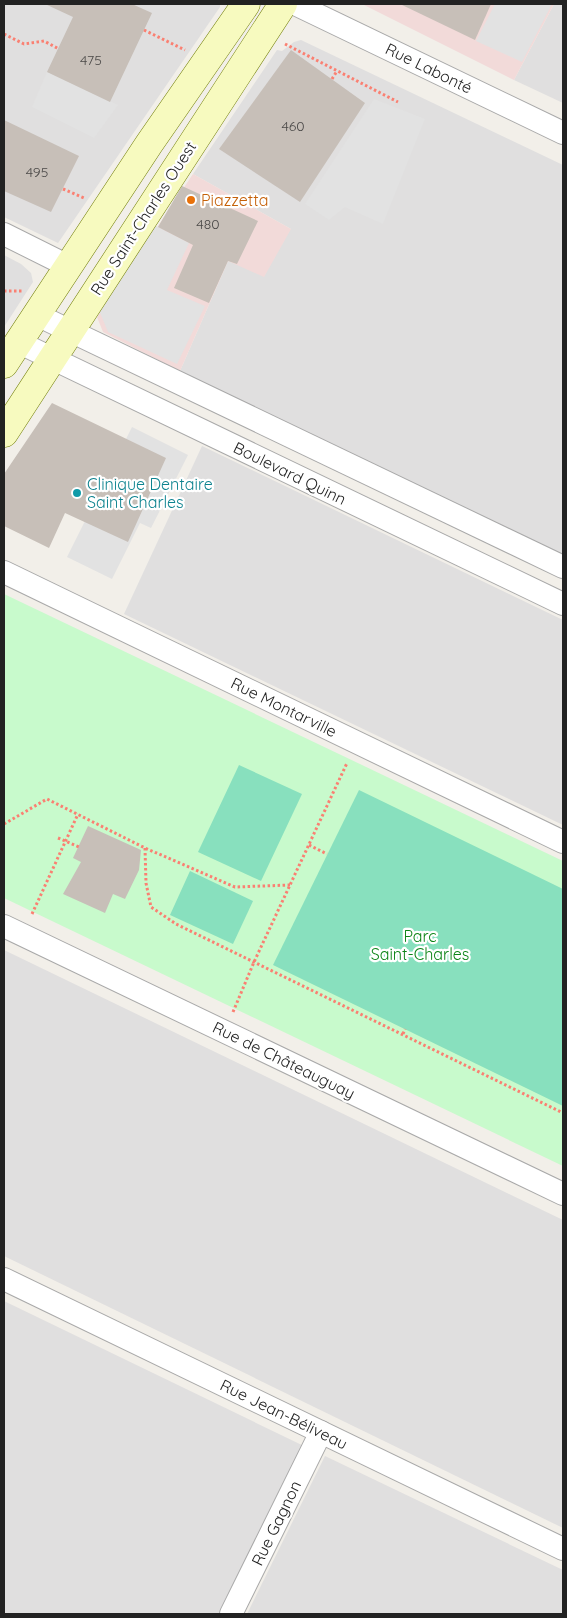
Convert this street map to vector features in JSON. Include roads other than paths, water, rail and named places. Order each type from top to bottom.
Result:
[{"type":"street","points":[[11,353],[33,303],[68,266],[149,144],[246,4]]},
{"type":"street","name":"Rue Saint-Charles Ouest","points":[[4,433],[69,330],[283,4]]},
{"type":"street","name":"Rue Labonté","points":[[294,4],[563,133]]},
{"type":"street","points":[[4,234],[68,266]]},
{"type":"street","name":"Boulevard Quinn","points":[[33,303],[69,330],[563,567]]},
{"type":"street","name":"Boulevard Quinn","points":[[11,353],[51,358],[563,604]]},
{"type":"street","name":"Rue Montarville","points":[[4,572],[563,842]]},
{"type":"street","name":"Rue de Châteauguay","points":[[13,931],[563,1194]]},
{"type":"street","name":"Rue Jean-Béliveau","points":[[4,1279],[563,1549]]},
{"type":"street","name":"Rue Gagnon","points":[[232,1614],[321,1432]]},
{"type":"place","name":"Piazzetta","points":[[191,200]]},
{"type":"place","name":"Clinique Dentaire Saint Charles","points":[[77,493]]},
{"type":"park label","name":"Parc Saint-Charles","points":[[420,945]]}]
